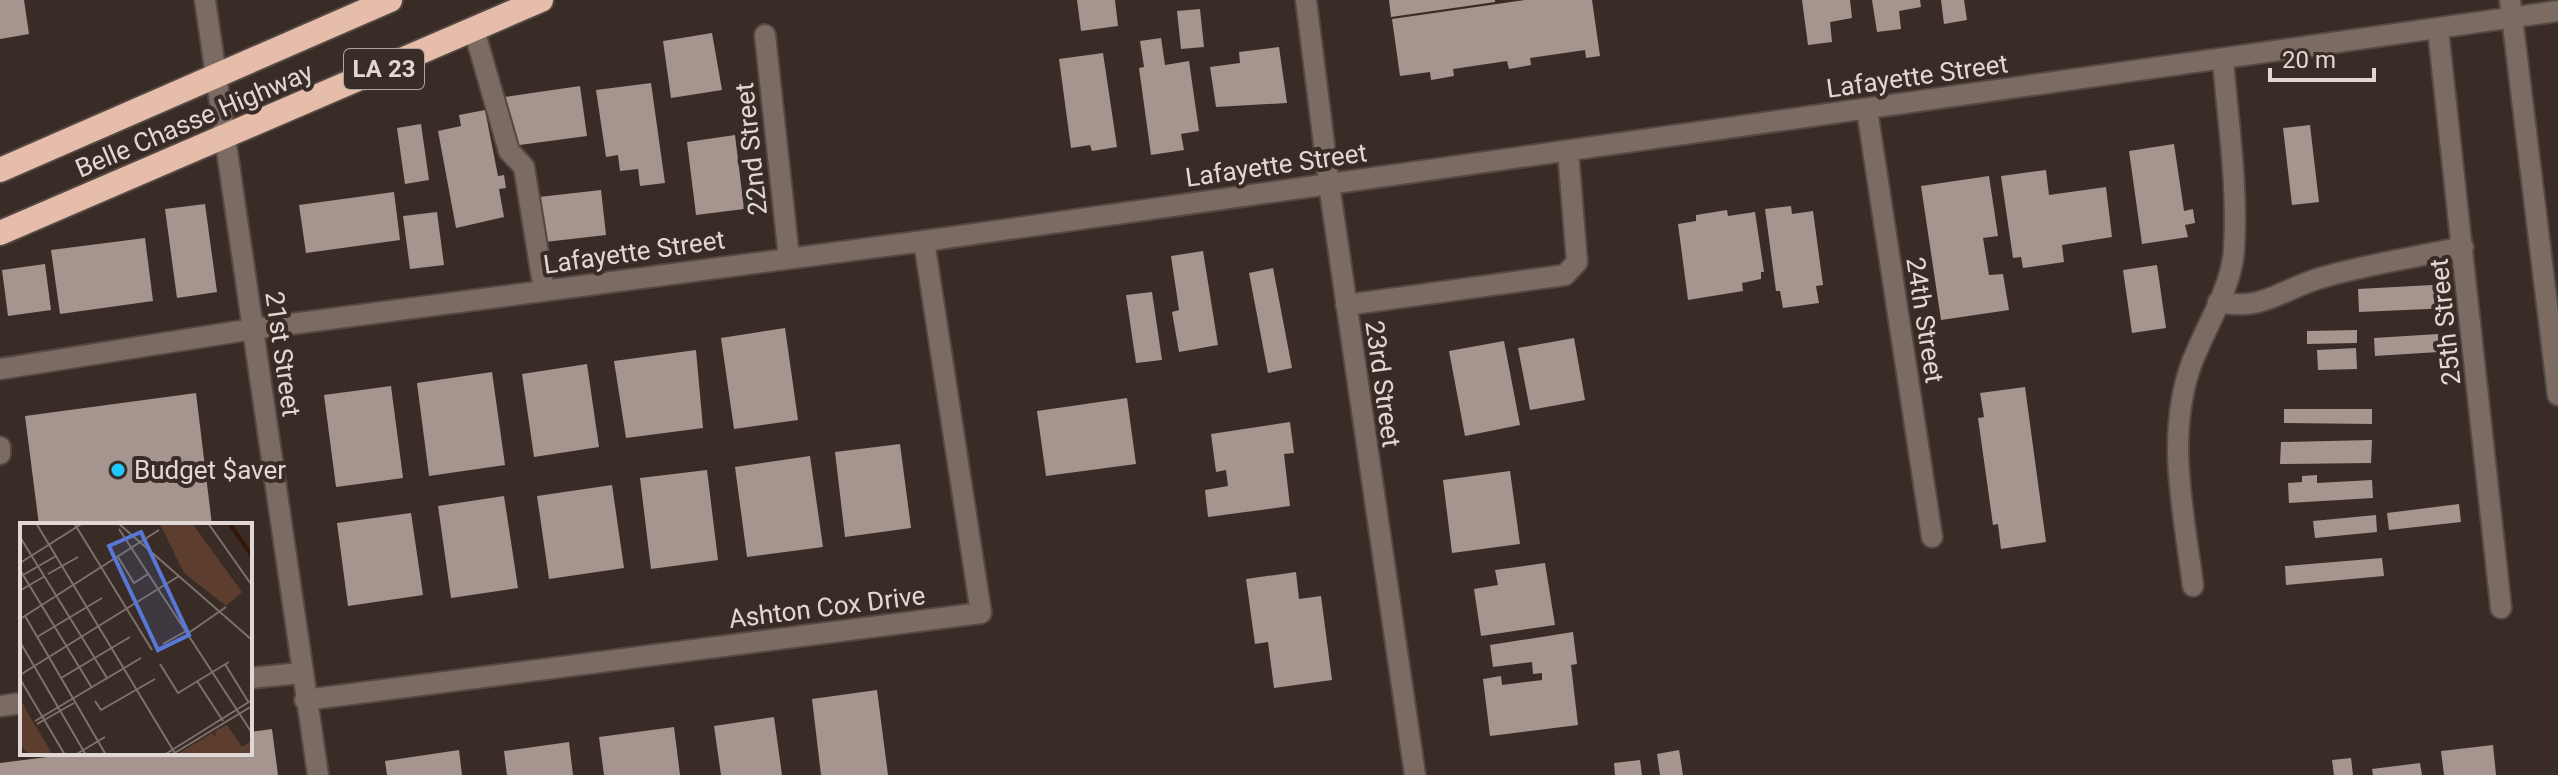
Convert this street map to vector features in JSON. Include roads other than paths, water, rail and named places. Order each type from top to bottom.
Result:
[{"type":"highway","name":"Belle Chasse Highway","points":[[0,170],[390,0]]},
{"type":"highway","name":"Belle Chasse Highway","points":[[0,233],[227,138],[541,0]]},
{"type":"street","name":"21st Street","points":[[205,0],[305,700]]},
{"type":"street","name":"23rd Street","points":[[1306,0],[1346,305],[1415,775]]},
{"type":"street","points":[[2511,9],[2558,395]]},
{"type":"street","name":"Lafayette Street","points":[[0,369],[253,329],[924,241],[2438,30],[2511,9],[2558,11]]},
{"type":"street","points":[[474,30],[509,151],[524,167],[544,290]]},
{"type":"street","name":"25th Street","points":[[2438,30],[2501,608]]},
{"type":"street","name":"22nd Street","points":[[765,35],[789,258]]},
{"type":"street","points":[[2193,586],[2177,454],[2180,415],[2190,368],[2218,302],[2234,252],[2234,190],[2223,60]]},
{"type":"street","name":"24th Street","points":[[1867,110],[1932,537]]},
{"type":"street","points":[[1346,305],[1565,275],[1577,262],[1568,151]]},
{"type":"street","name":"Ashton Cox Drive","points":[[305,700],[981,613],[924,241]]},
{"type":"street","points":[[2218,302],[2241,307],[2255,304],[2321,277],[2463,247]]},
{"type":"street","points":[[0,447],[0,454]]},
{"type":"street","points":[[252,678],[301,673]]},
{"type":"street","points":[[305,700],[318,775]]},
{"type":"street","points":[[0,706],[20,703]]},
{"type":"place","name":"Budget $aver","points":[[118,470]]}]
